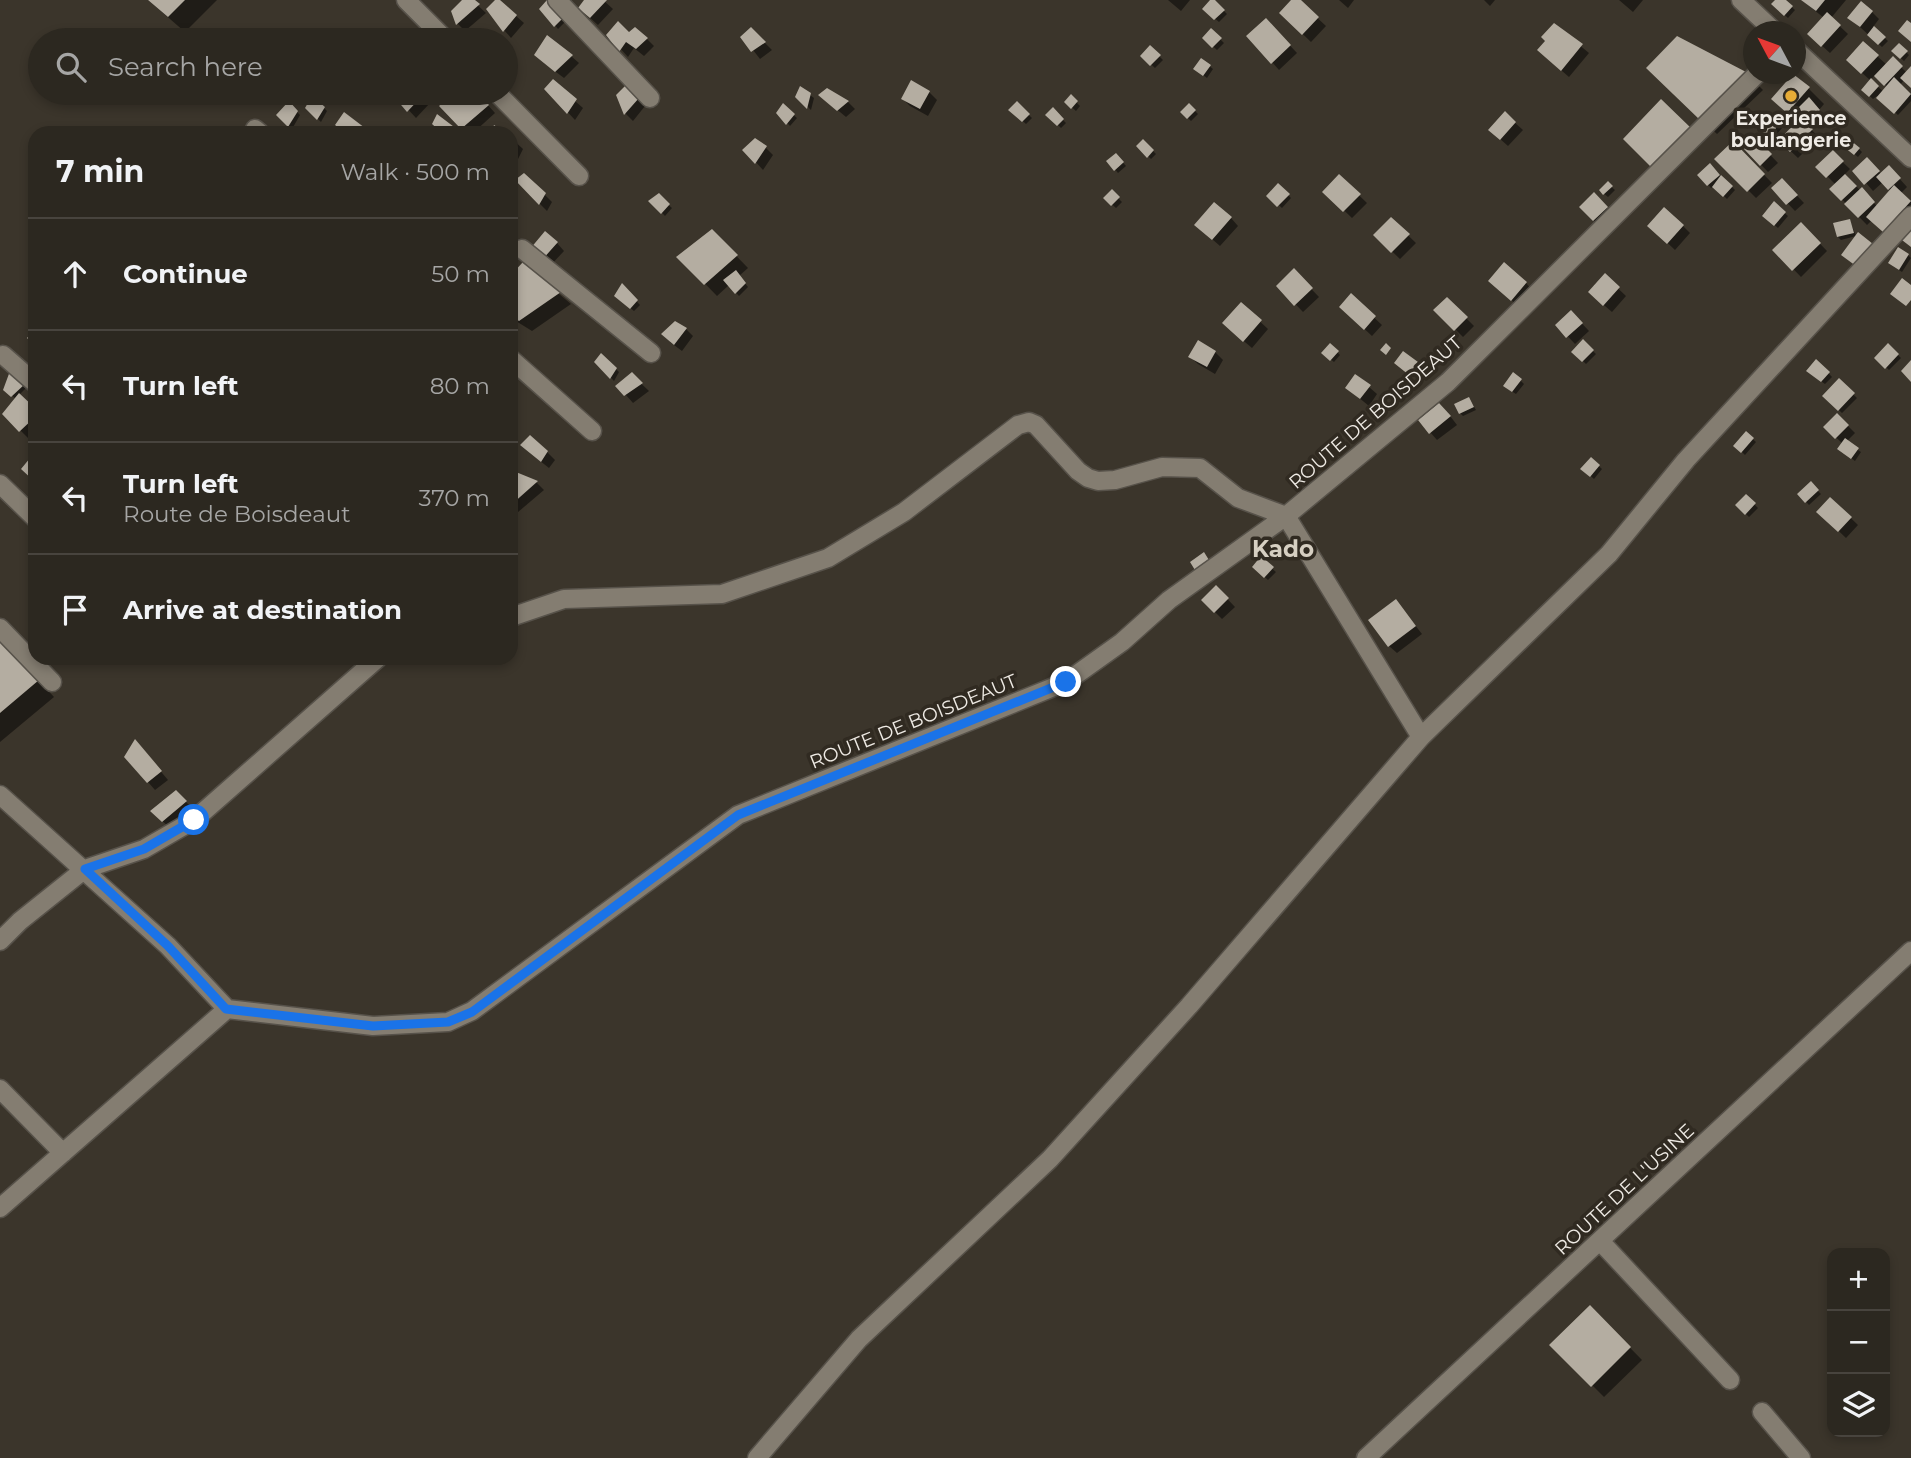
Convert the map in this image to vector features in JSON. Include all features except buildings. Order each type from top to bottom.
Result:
[{"type":"street","points":[[406,0],[434,28]]},
{"type":"street","points":[[557,0],[650,98]]},
{"type":"street","points":[[1741,0],[1763,21]]},
{"type":"street","points":[[1806,59],[1911,158]]},
{"type":"street","name":"ROUTE DE BOISDEAUT","points":[[226,1009],[373,1026],[448,1022],[472,1012],[738,815],[1066,682],[1122,642],[1169,600],[1286,516],[1448,382],[1748,84]]},
{"type":"street","points":[[509,105],[579,176]]},
{"type":"street","points":[[757,1458],[859,1339],[1050,1159],[1189,1006],[1421,737],[1609,554],[1686,460],[1911,216]]},
{"type":"street","points":[[522,249],[651,353]]},
{"type":"street","points":[[3,355],[28,377]]},
{"type":"street","points":[[518,365],[592,431]]},
{"type":"street","points":[[518,615],[564,599],[722,594],[828,558],[904,512],[1026,421],[1036,425],[1078,471],[1088,478],[1115,481],[1162,467],[1200,468],[1238,498],[1286,516],[1421,737]]},
{"type":"street","points":[[0,484],[28,511]]},
{"type":"street","points":[[0,628],[28,657]]},
{"type":"street","points":[[36,665],[52,682]]},
{"type":"street","points":[[0,941],[20,921],[85,869],[144,849],[194,820],[370,665]]},
{"type":"street","points":[[0,796],[85,869],[168,946],[226,1009],[0,1208]]},
{"type":"street","name":"ROUTE DE L'USINE","points":[[1366,1458],[1911,951]]},
{"type":"street","points":[[0,1089],[63,1153]]},
{"type":"street","points":[[1600,1241],[1730,1380]]},
{"type":"street","points":[[1762,1412],[1801,1458]]},
{"type":"place","name":"Experience boulangerie","points":[[1791,96]]},
{"type":"district","name":"Kado","points":[[1283,549]]},
{"type":"route","points":[[194,820],[144,849],[85,869],[168,946],[226,1009],[373,1026],[448,1022],[472,1012],[738,815],[1066,682]]}]
